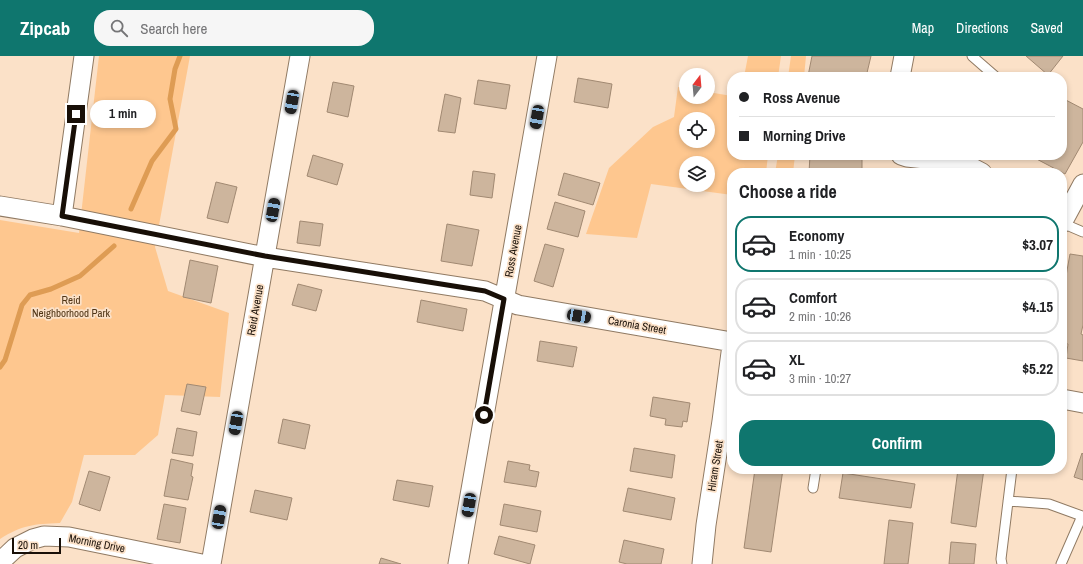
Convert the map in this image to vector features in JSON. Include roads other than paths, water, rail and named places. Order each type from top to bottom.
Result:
[{"type":"street","points":[[62,216],[84,56]]},
{"type":"street","name":"Reid Avenue","points":[[211,564],[300,56]]},
{"type":"street","name":"Ross Avenue","points":[[458,564],[547,56]]},
{"type":"street","points":[[901,72],[904,56]]},
{"type":"street","points":[[967,160],[976,168]]},
{"type":"street","points":[[1067,214],[1083,184]]},
{"type":"street","name":"Caronia Street","points":[[0,206],[62,216],[265,256],[485,291],[518,305],[727,342]]},
{"type":"street","name":"Hiram Street","points":[[702,564],[706,525],[727,382]]},
{"type":"street","points":[[1067,400],[1083,403]]},
{"type":"street","name":"Morning Drive","points":[[0,562],[15,548],[33,539],[44,536],[69,537],[202,564]]},
{"type":"lane","points":[[972,56],[990,72]]},
{"type":"lane","points":[[1067,225],[1083,232]]},
{"type":"lane","points":[[813,488],[815,474]]},
{"type":"lane","points":[[1002,564],[1001,559],[1011,474]]},
{"type":"lane","points":[[1008,501],[1049,504],[1082,516],[1061,564]]},
{"type":"waterway","points":[[131,209],[152,161],[176,129],[170,99],[175,69],[180,56]]},
{"type":"waterway","points":[[0,367],[5,360],[22,305],[30,295],[51,289],[80,276],[114,246]]},
{"type":"park label","name":"Reid Neighborhood Park","points":[[71,306]]}]
